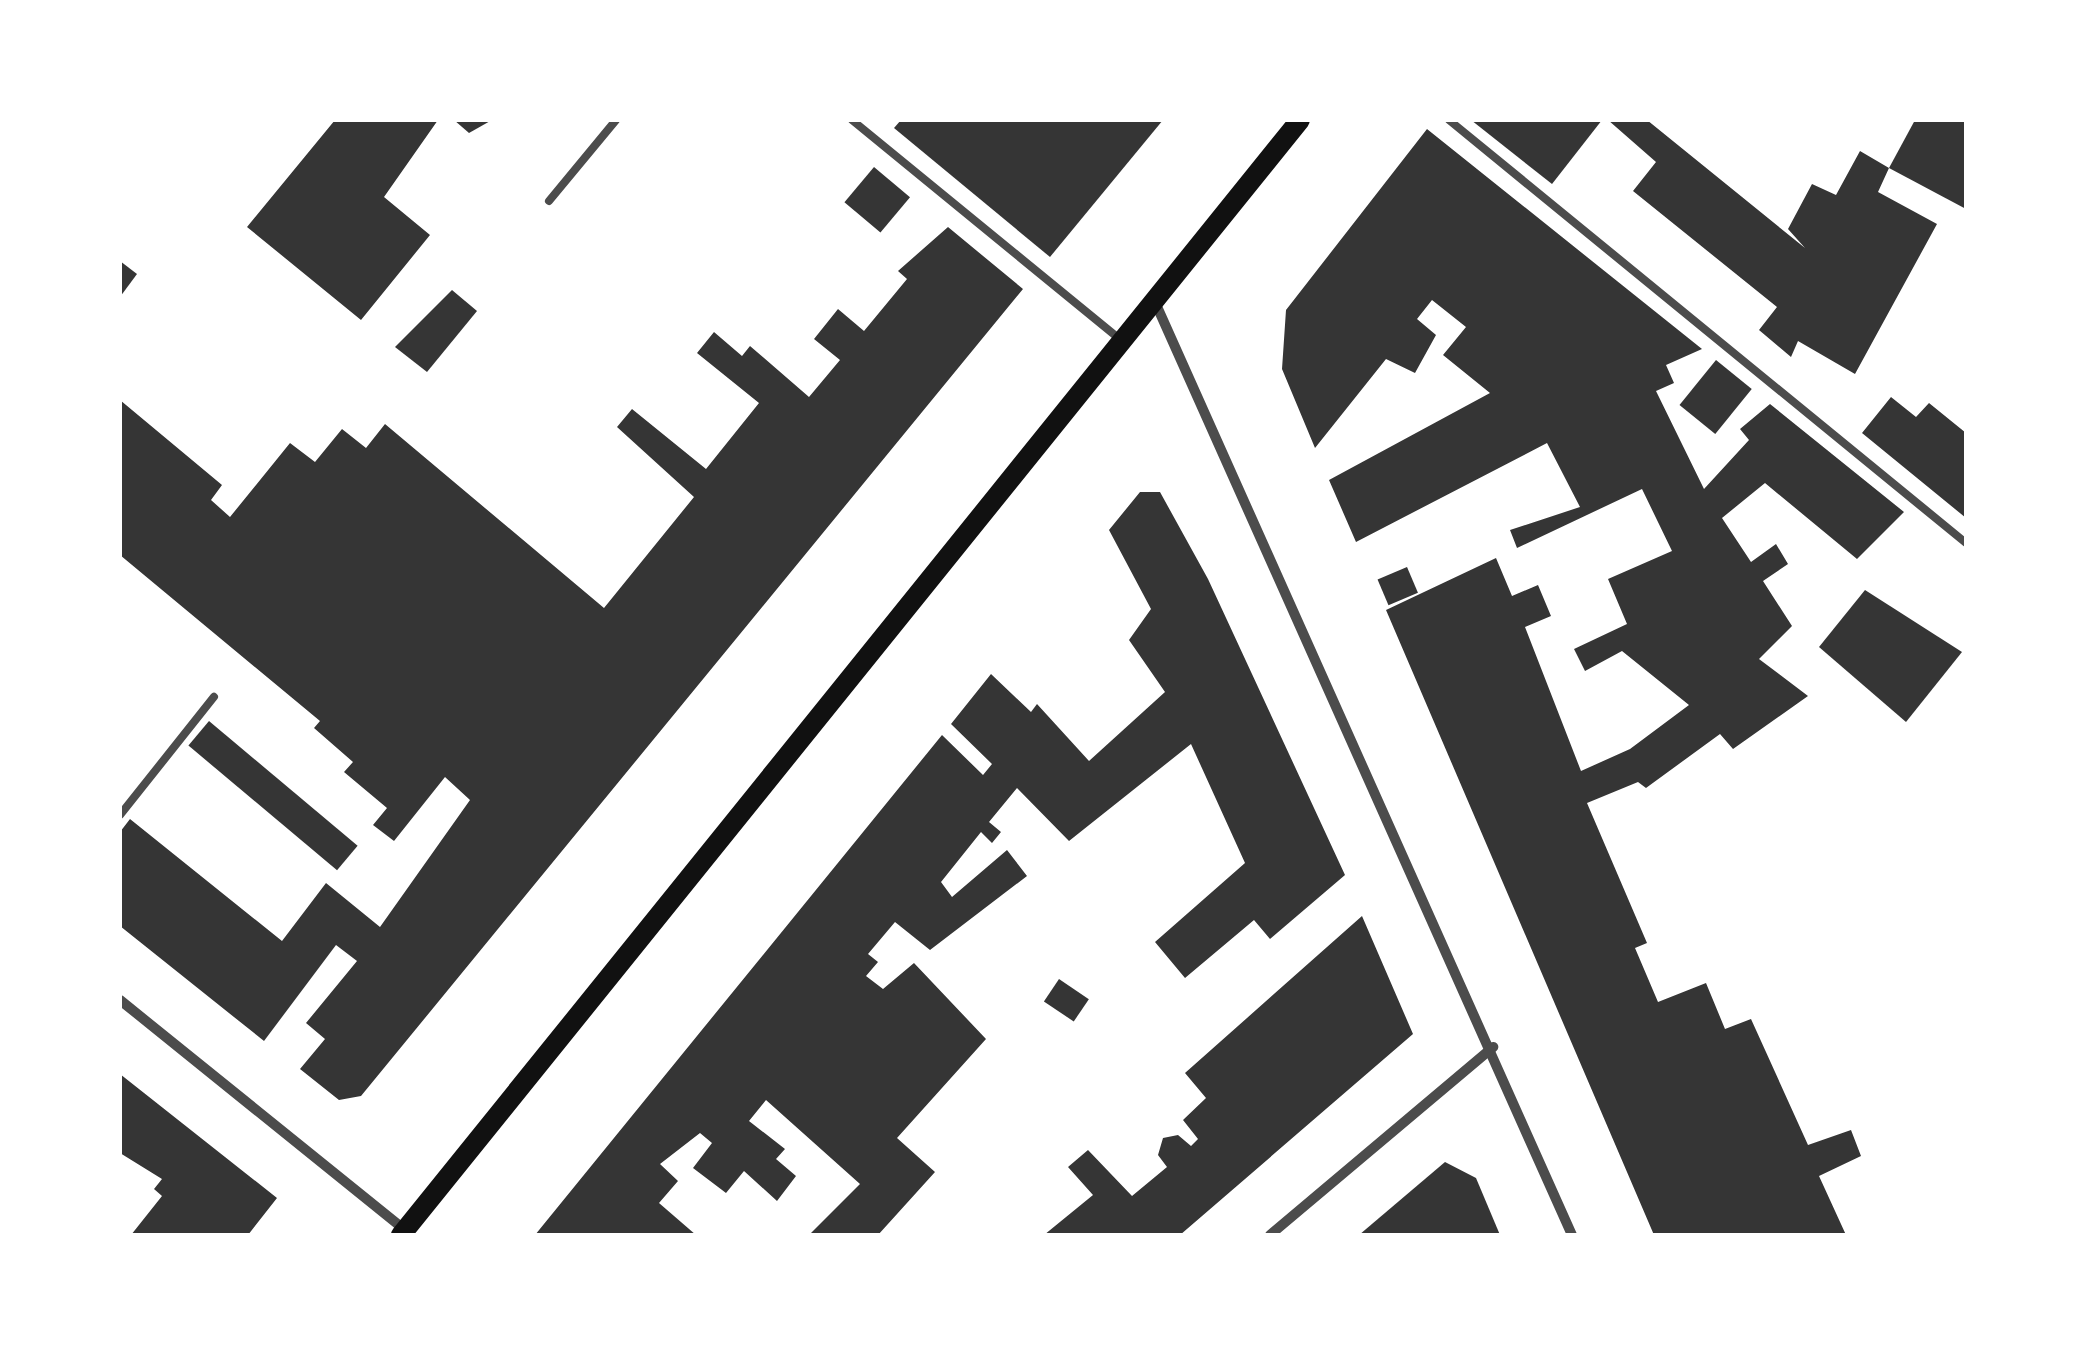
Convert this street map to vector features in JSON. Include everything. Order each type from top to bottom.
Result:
[{"type":"main road","points":[[405,1234],[1300,120]]},
{"type":"street","points":[[1155,302],[1494,1048],[1572,1235]]},
{"type":"street","points":[[120,1000],[405,1234]]},
{"type":"street","points":[[1270,1235],[1494,1048]]},
{"type":"lane","points":[[549,200],[616,120]]},
{"type":"lane","points":[[852,120],[1122,340]]},
{"type":"lane","points":[[1450,120],[1966,543]]},
{"type":"lane","points":[[120,815],[214,697]]},
{"type":"building","points":[[335,120],[438,120],[384,197],[430,235],[361,320],[247,227]]},
{"type":"building","points":[[454,120],[492,120],[469,133]]},
{"type":"building","points":[[901,120],[1163,120],[1050,257],[894,128]]},
{"type":"building","points":[[1471,120],[1602,120],[1552,184]]},
{"type":"building","points":[[1608,120],[1647,120],[1805,248],[1788,229],[1812,184],[1836,195],[1860,151],[1889,168],[1878,192],[1937,224],[1855,374],[1798,341],[1791,357],[1759,330],[1777,307],[1633,191],[1656,162]]},
{"type":"building","points":[[1915,120],[1966,120],[1966,209],[1889,168]]},
{"type":"building","points":[[1427,129],[1702,349],[1666,365],[1674,383],[1656,391],[1704,489],[1749,440],[1740,429],[1770,404],[1904,512],[1857,559],[1765,483],[1722,518],[1751,562],[1776,544],[1788,564],[1763,581],[1792,626],[1759,659],[1808,696],[1733,749],[1720,734],[1646,788],[1638,782],[1587,803],[1647,943],[1635,948],[1658,1002],[1706,983],[1725,1029],[1751,1019],[1808,1145],[1851,1130],[1861,1156],[1819,1176],[1846,1235],[1654,1235],[1386,610],[1496,558],[1512,596],[1538,585],[1551,616],[1525,627],[1581,771],[1630,749],[1689,705],[1622,651],[1585,671],[1574,649],[1627,624],[1608,579],[1672,551],[1642,489],[1517,548],[1510,530],[1580,507],[1547,443],[1356,542],[1329,480],[1490,393],[1443,355],[1466,327],[1432,300],[1417,319],[1436,335],[1415,373],[1386,359],[1315,448],[1282,369],[1286,310]]},
{"type":"building","points":[[874,167],[910,197],[880,232],[844,202]]},
{"type":"building","points":[[948,227],[1023,289],[361,1096],[339,1100],[300,1069],[325,1039],[306,1023],[357,961],[336,945],[264,1041],[120,926],[120,832],[130,819],[282,941],[326,883],[380,927],[470,800],[445,777],[394,841],[373,825],[387,808],[344,772],[353,762],[314,728],[320,721],[120,555],[120,400],[222,485],[211,500],[230,517],[290,443],[315,462],[342,429],[366,448],[385,424],[604,608],[694,497],[617,427],[632,409],[706,469],[759,403],[697,353],[714,332],[742,356],[750,346],[809,397],[840,360],[814,339],[838,309],[864,331],[907,279],[898,271]]},
{"type":"building","points":[[120,261],[137,274],[120,297]]},
{"type":"building","points":[[452,290],[477,311],[427,372],[395,347]]},
{"type":"building","points":[[1716,360],[1752,389],[1715,434],[1679,405]]},
{"type":"building","points":[[1891,397],[1916,417],[1929,403],[1966,433],[1966,518],[1862,433]]},
{"type":"building","points":[[1140,492],[1160,492],[1208,579],[1345,875],[1270,939],[1254,920],[1185,978],[1155,942],[1245,863],[1191,744],[1069,841],[1017,788],[989,822],[1001,832],[992,843],[981,832],[941,882],[952,897],[1007,850],[1027,876],[930,950],[895,922],[868,954],[878,962],[866,976],[883,989],[914,963],[986,1039],[897,1138],[935,1172],[878,1235],[809,1235],[860,1184],[766,1100],[749,1121],[785,1149],[776,1159],[796,1176],[777,1201],[744,1171],[726,1193],[693,1168],[712,1143],[700,1133],[660,1164],[678,1181],[659,1203],[696,1235],[535,1235],[942,735],[983,775],[992,764],[951,724],[991,674],[1031,712],[1037,704],[1089,761],[1165,692],[1129,640],[1151,609],[1109,530]]},
{"type":"building","points":[[1407,567],[1418,593],[1388,605],[1378,580]]},
{"type":"building","points":[[1865,590],[1962,652],[1906,722],[1819,647]]},
{"type":"building","points":[[209,721],[358,846],[337,870],[188,746]]},
{"type":"building","points":[[1362,916],[1413,1034],[1180,1235],[1044,1235],[1093,1195],[1068,1167],[1088,1150],[1132,1196],[1167,1167],[1158,1155],[1163,1138],[1178,1135],[1191,1146],[1198,1139],[1183,1120],[1206,1098],[1185,1073]]},
{"type":"building","points":[[1059,979],[1089,999],[1074,1022],[1044,1001]]},
{"type":"building","points":[[120,1074],[277,1198],[248,1235],[131,1235],[162,1196],[154,1189],[162,1179],[120,1153]]},
{"type":"building","points":[[1445,1162],[1476,1178],[1500,1235],[1359,1235]]}]
